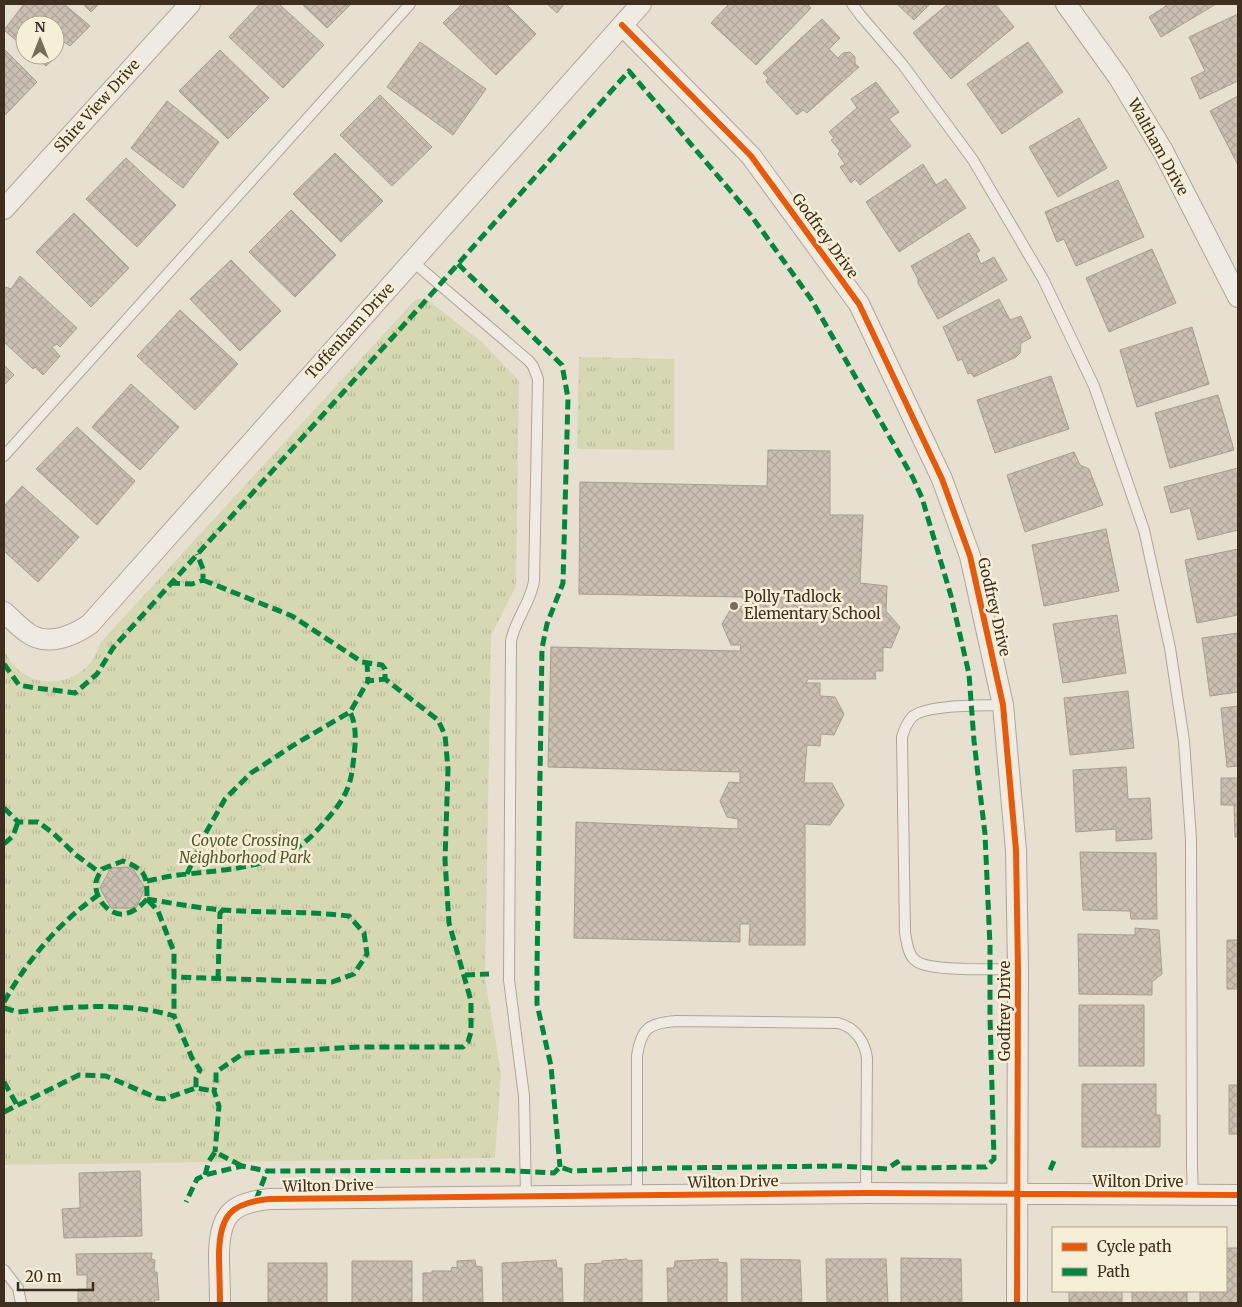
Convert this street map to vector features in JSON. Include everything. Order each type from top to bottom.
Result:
[{"type":"street","name":"Shire View Drive","points":[[4,209],[190,4]]},
{"type":"street","name":"Toffenham Drive","points":[[4,612],[28,634],[38,638],[56,639],[74,634],[90,624],[641,4]]},
{"type":"street","name":"Waltham Drive","points":[[1066,4],[1119,78],[1163,152],[1238,297]]},
{"type":"street","name":"Godfrey Drive","points":[[622,25],[751,156],[859,304],[942,479],[970,556],[1004,706],[1016,850],[1018,969],[1017,1303]]},
{"type":"street","name":"Wilton Drive","points":[[220,1303],[220,1236],[224,1220],[243,1204],[269,1199],[866,1193],[1238,1195]]},
{"type":"lane","points":[[4,456],[410,4]]},
{"type":"lane","points":[[852,4],[903,65],[973,160],[1044,279],[1094,386],[1144,530],[1170,648],[1184,741],[1191,839],[1193,1194]]},
{"type":"lane","points":[[412,262],[529,362],[533,366],[538,379],[534,581],[511,641],[509,980],[524,1096],[526,1196]]},
{"type":"lane","points":[[1004,706],[932,709],[913,716],[906,725],[902,737],[906,933],[907,945],[912,956],[917,962],[924,965],[971,969],[1018,969]]},
{"type":"lane","points":[[637,1195],[637,1056],[639,1042],[646,1030],[654,1024],[676,1021],[838,1023],[850,1027],[860,1038],[866,1049],[867,1058],[866,1193]]},
{"type":"lane","points":[[4,1270],[18,1288],[21,1303]]},
{"type":"green space","name":"Coyote Crossing Neighborhood Park","points":[[416,299],[426,299],[483,343],[519,381],[516,586],[491,636],[485,979],[501,1073],[495,1158],[4,1165],[4,650],[17,669],[33,679],[43,681],[63,680],[73,677],[82,671],[95,656],[101,642]]},
{"type":"green space","points":[[579,357],[674,359],[674,450],[577,449]]},
{"type":"building","points":[[24,4],[64,4],[90,26],[70,46],[65,43],[65,15],[16,15]]},
{"type":"building","points":[[83,4],[99,4],[91,12]]},
{"type":"building","points":[[260,4],[279,4],[324,45],[283,88],[229,37]]},
{"type":"building","points":[[302,4],[351,4],[327,28]]},
{"type":"building","points":[[462,4],[506,4],[536,34],[496,75],[443,23]]},
{"type":"building","points":[[547,4],[564,4],[557,13]]},
{"type":"building","points":[[729,4],[807,4],[811,8],[756,65],[711,23]]},
{"type":"building","points":[[897,4],[930,4],[914,20]]},
{"type":"building","points":[[948,4],[995,4],[1014,27],[951,79],[913,33]]},
{"type":"building","points":[[1165,4],[1216,4],[1161,37],[1149,17],[1166,6]]},
{"type":"building","points":[[1238,14],[1238,81],[1200,99],[1191,78],[1205,71],[1189,37]]},
{"type":"building","points":[[15,16],[15,39],[4,30]]},
{"type":"building","points":[[822,19],[840,38],[829,49],[838,58],[843,53],[850,52],[855,57],[855,64],[859,67],[807,113],[803,110],[797,115],[766,82],[768,78],[763,73]]},
{"type":"building","points":[[420,42],[486,89],[453,135],[387,87]]},
{"type":"building","points":[[1028,42],[1063,92],[1002,134],[967,84]]},
{"type":"building","points":[[4,49],[15,60],[15,65],[20,65],[37,82],[4,116]]},
{"type":"building","points":[[220,50],[269,98],[228,139],[179,91]]},
{"type":"building","points":[[876,82],[899,112],[889,119],[911,146],[860,185],[855,179],[851,183],[840,167],[845,164],[838,154],[840,151],[831,140],[834,138],[829,132],[857,108],[851,99]]},
{"type":"building","points":[[380,95],[432,147],[392,186],[340,135]]},
{"type":"building","points":[[1238,96],[1238,165],[1210,111]]},
{"type":"building","points":[[167,101],[219,142],[183,188],[131,148]]},
{"type":"building","points":[[1079,118],[1107,168],[1058,197],[1029,147]]},
{"type":"building","points":[[335,153],[383,201],[341,242],[293,194]]},
{"type":"building","points":[[126,158],[176,205],[137,247],[86,199]]},
{"type":"building","points":[[923,164],[936,185],[946,179],[966,208],[899,252],[866,202]]},
{"type":"building","points":[[1118,180],[1144,237],[1076,266],[1064,239],[1057,242],[1045,212]]},
{"type":"building","points":[[291,210],[336,255],[295,297],[249,252]]},
{"type":"building","points":[[74,213],[129,268],[91,307],[36,252]]},
{"type":"building","points":[[969,233],[980,251],[976,253],[981,264],[994,257],[1007,280],[938,319],[911,266]]},
{"type":"building","points":[[1152,249],[1176,303],[1109,332],[1086,278]]},
{"type":"building","points":[[231,260],[281,311],[240,351],[190,299]]},
{"type":"building","points":[[20,276],[77,328],[60,347],[57,344],[52,347],[60,356],[43,375],[35,367],[33,369],[4,342],[4,290],[6,287],[11,289]]},
{"type":"building","points":[[999,299],[1010,320],[1021,316],[1031,338],[1021,343],[1020,353],[1016,357],[974,377],[971,373],[968,374],[962,359],[958,361],[943,327]]},
{"type":"building","points":[[180,310],[238,364],[195,410],[137,356]]},
{"type":"building","points":[[1192,327],[1209,384],[1137,407],[1120,350]]},
{"type":"building","points":[[4,365],[14,375],[4,385]]},
{"type":"building","points":[[1051,376],[1069,429],[995,453],[977,400]]},
{"type":"building","points":[[131,384],[179,427],[140,470],[92,427]]},
{"type":"building","points":[[1218,395],[1234,450],[1170,468],[1155,413]]},
{"type":"building","points":[[77,427],[135,481],[97,525],[36,469]]},
{"type":"building","name":"Polly Tadlock Elementary School","points":[[768,450],[830,451],[830,515],[863,515],[860,583],[887,586],[886,611],[900,627],[891,648],[883,647],[883,671],[875,671],[876,679],[808,679],[806,683],[820,683],[820,696],[835,697],[844,714],[834,735],[821,734],[820,746],[807,745],[804,783],[832,783],[844,805],[830,825],[805,824],[805,945],[749,945],[750,924],[740,924],[740,942],[574,938],[576,822],[738,829],[738,819],[727,817],[720,801],[729,782],[740,783],[740,772],[548,767],[551,647],[740,651],[741,645],[731,645],[722,624],[733,605],[743,607],[743,597],[579,594],[580,482],[767,486]]},
{"type":"building","points":[[1074,452],[1080,465],[1089,469],[1103,505],[1025,532],[1007,475]]},
{"type":"building","points":[[1238,468],[1238,530],[1198,540],[1190,508],[1171,513],[1164,487]]},
{"type":"building","points":[[22,486],[79,537],[38,582],[4,551],[4,506]]},
{"type":"building","points":[[1106,529],[1119,591],[1044,606],[1032,545]]},
{"type":"building","points":[[1238,549],[1238,615],[1197,623],[1185,560]]},
{"type":"building","points":[[1117,615],[1126,673],[1063,683],[1053,624]]},
{"type":"building","points":[[1238,633],[1238,692],[1210,696],[1202,638]]},
{"type":"building","points":[[1128,691],[1134,748],[1070,755],[1064,698]]},
{"type":"building","points":[[1238,706],[1238,766],[1227,767],[1221,708]]},
{"type":"building","points":[[1126,767],[1128,799],[1150,798],[1152,839],[1116,841],[1116,829],[1076,832],[1073,770]]},
{"type":"building","points":[[1221,778],[1238,778],[1238,837],[1235,837],[1234,805],[1221,805]]},
{"type":"building","points":[[1080,852],[1156,853],[1157,919],[1131,919],[1130,911],[1083,910]]},
{"type":"building","points":[[132,867],[145,888],[136,908],[111,908],[100,888],[111,868]]},
{"type":"building","points":[[1135,928],[1159,930],[1162,974],[1152,982],[1152,995],[1079,994],[1078,934],[1135,935]]},
{"type":"building","points":[[1227,940],[1238,940],[1238,989],[1227,989]]},
{"type":"building","points":[[1079,1005],[1144,1005],[1144,1066],[1079,1066]]},
{"type":"building","points":[[1082,1084],[1156,1084],[1156,1115],[1160,1115],[1160,1147],[1082,1147]]},
{"type":"building","points":[[1229,1085],[1238,1085],[1238,1134],[1229,1134]]},
{"type":"building","points":[[140,1171],[142,1236],[64,1238],[62,1209],[80,1208],[79,1173]]},
{"type":"building","points":[[1227,1248],[1238,1248],[1238,1303],[1200,1303],[1200,1292],[1227,1292]]},
{"type":"building","points":[[152,1253],[151,1259],[155,1260],[154,1272],[157,1272],[159,1300],[154,1300],[155,1303],[78,1303],[78,1289],[87,1289],[87,1275],[77,1275],[76,1254]]},
{"type":"building","points":[[901,1258],[961,1259],[962,1303],[901,1303]]},
{"type":"building","points":[[627,1259],[628,1261],[642,1260],[642,1303],[584,1303],[585,1264]]},
{"type":"building","points":[[718,1259],[718,1262],[727,1263],[727,1303],[668,1303],[667,1268],[674,1268],[675,1261]]},
{"type":"building","points":[[741,1259],[800,1260],[802,1303],[742,1303]]},
{"type":"building","points":[[826,1259],[886,1259],[888,1303],[827,1303]]},
{"type":"building","points":[[475,1260],[476,1266],[482,1267],[483,1303],[423,1303],[423,1273],[451,1271],[452,1267],[457,1268],[457,1261]]},
{"type":"building","points":[[556,1260],[557,1268],[562,1268],[563,1303],[503,1303],[502,1263]]},
{"type":"building","points":[[352,1261],[412,1261],[412,1303],[352,1303]]},
{"type":"building","points":[[268,1263],[327,1263],[327,1303],[268,1303]]},
{"type":"building","points":[[1069,1292],[1122,1292],[1122,1303],[1069,1303]]},
{"type":"building","points":[[1132,1292],[1187,1292],[1187,1303],[1132,1303]]},
{"type":"marked path","points":[[4,664],[19,685],[75,693],[97,674],[113,648],[629,71],[750,214],[811,299],[913,478],[922,498],[951,596],[969,674],[974,741],[985,834],[990,946],[994,1159],[986,1167],[901,1168],[897,1162],[887,1169],[841,1166],[572,1171],[560,1167],[554,1173],[498,1170],[267,1171],[242,1166],[205,1175],[197,1179],[186,1202]]},
{"type":"marked path","points":[[458,264],[562,365],[568,398],[563,583],[547,624],[542,648],[537,967],[537,1004],[551,1066],[560,1167]]},
{"type":"marked path","points":[[170,583],[192,584],[203,580],[203,569],[197,554]]},
{"type":"marked path","points":[[203,580],[292,616],[362,662],[382,665],[385,669],[385,679],[438,720],[445,735],[448,769],[445,860],[449,923],[471,1001],[471,1032],[468,1042],[463,1047],[361,1047],[244,1053],[216,1072],[214,1091],[219,1106],[215,1152]]},
{"type":"marked path","points":[[367,662],[368,681],[385,679]]},
{"type":"marked path","points":[[187,874],[204,836],[225,799],[251,773],[350,712],[368,681]]},
{"type":"marked path","points":[[147,881],[254,865],[279,857],[306,841],[333,812],[342,800],[348,787],[352,772],[355,738],[353,718],[350,712]]},
{"type":"marked path","points":[[4,808],[18,822],[38,822],[100,873]]},
{"type":"marked path","points":[[4,844],[13,836],[18,822]]},
{"type":"marked path","points":[[147,899],[131,912],[124,914],[118,914],[108,909],[100,900],[96,889],[96,883],[102,869],[123,861],[136,867],[144,874],[147,899],[158,911],[174,952],[174,1016]]},
{"type":"marked path","points":[[4,1002],[44,944],[69,918],[97,896]]},
{"type":"marked path","points":[[147,899],[223,910],[318,913],[349,916],[364,933],[367,954],[354,974],[332,982],[173,977]]},
{"type":"marked path","points":[[218,979],[220,913],[223,910]]},
{"type":"marked path","points":[[465,975],[489,974]]},
{"type":"marked path","points":[[4,1008],[18,1012],[97,1006],[136,1008],[174,1016],[192,1058],[200,1070],[196,1078],[196,1088]]},
{"type":"marked path","points":[[4,1112],[79,1075],[106,1076],[157,1098],[164,1099],[196,1088],[214,1091]]},
{"type":"marked path","points":[[4,1082],[17,1105]]},
{"type":"marked path","points":[[205,1175],[209,1161],[215,1152],[242,1166]]},
{"type":"marked path","points":[[1050,1170],[1054,1161]]},
{"type":"marked path","points":[[256,1200],[267,1171]]},
{"type":"cycle path","points":[[622,25],[751,156],[859,304],[942,479],[970,556],[1003,705],[1016,850],[1018,969],[1017,1303]]},
{"type":"cycle path","points":[[220,1303],[219,1253],[225,1220],[230,1213],[245,1204],[269,1199],[866,1193],[1238,1195]]},
{"type":"place","name":"Polly Tadlock Elementary School","points":[[734,606]]}]
